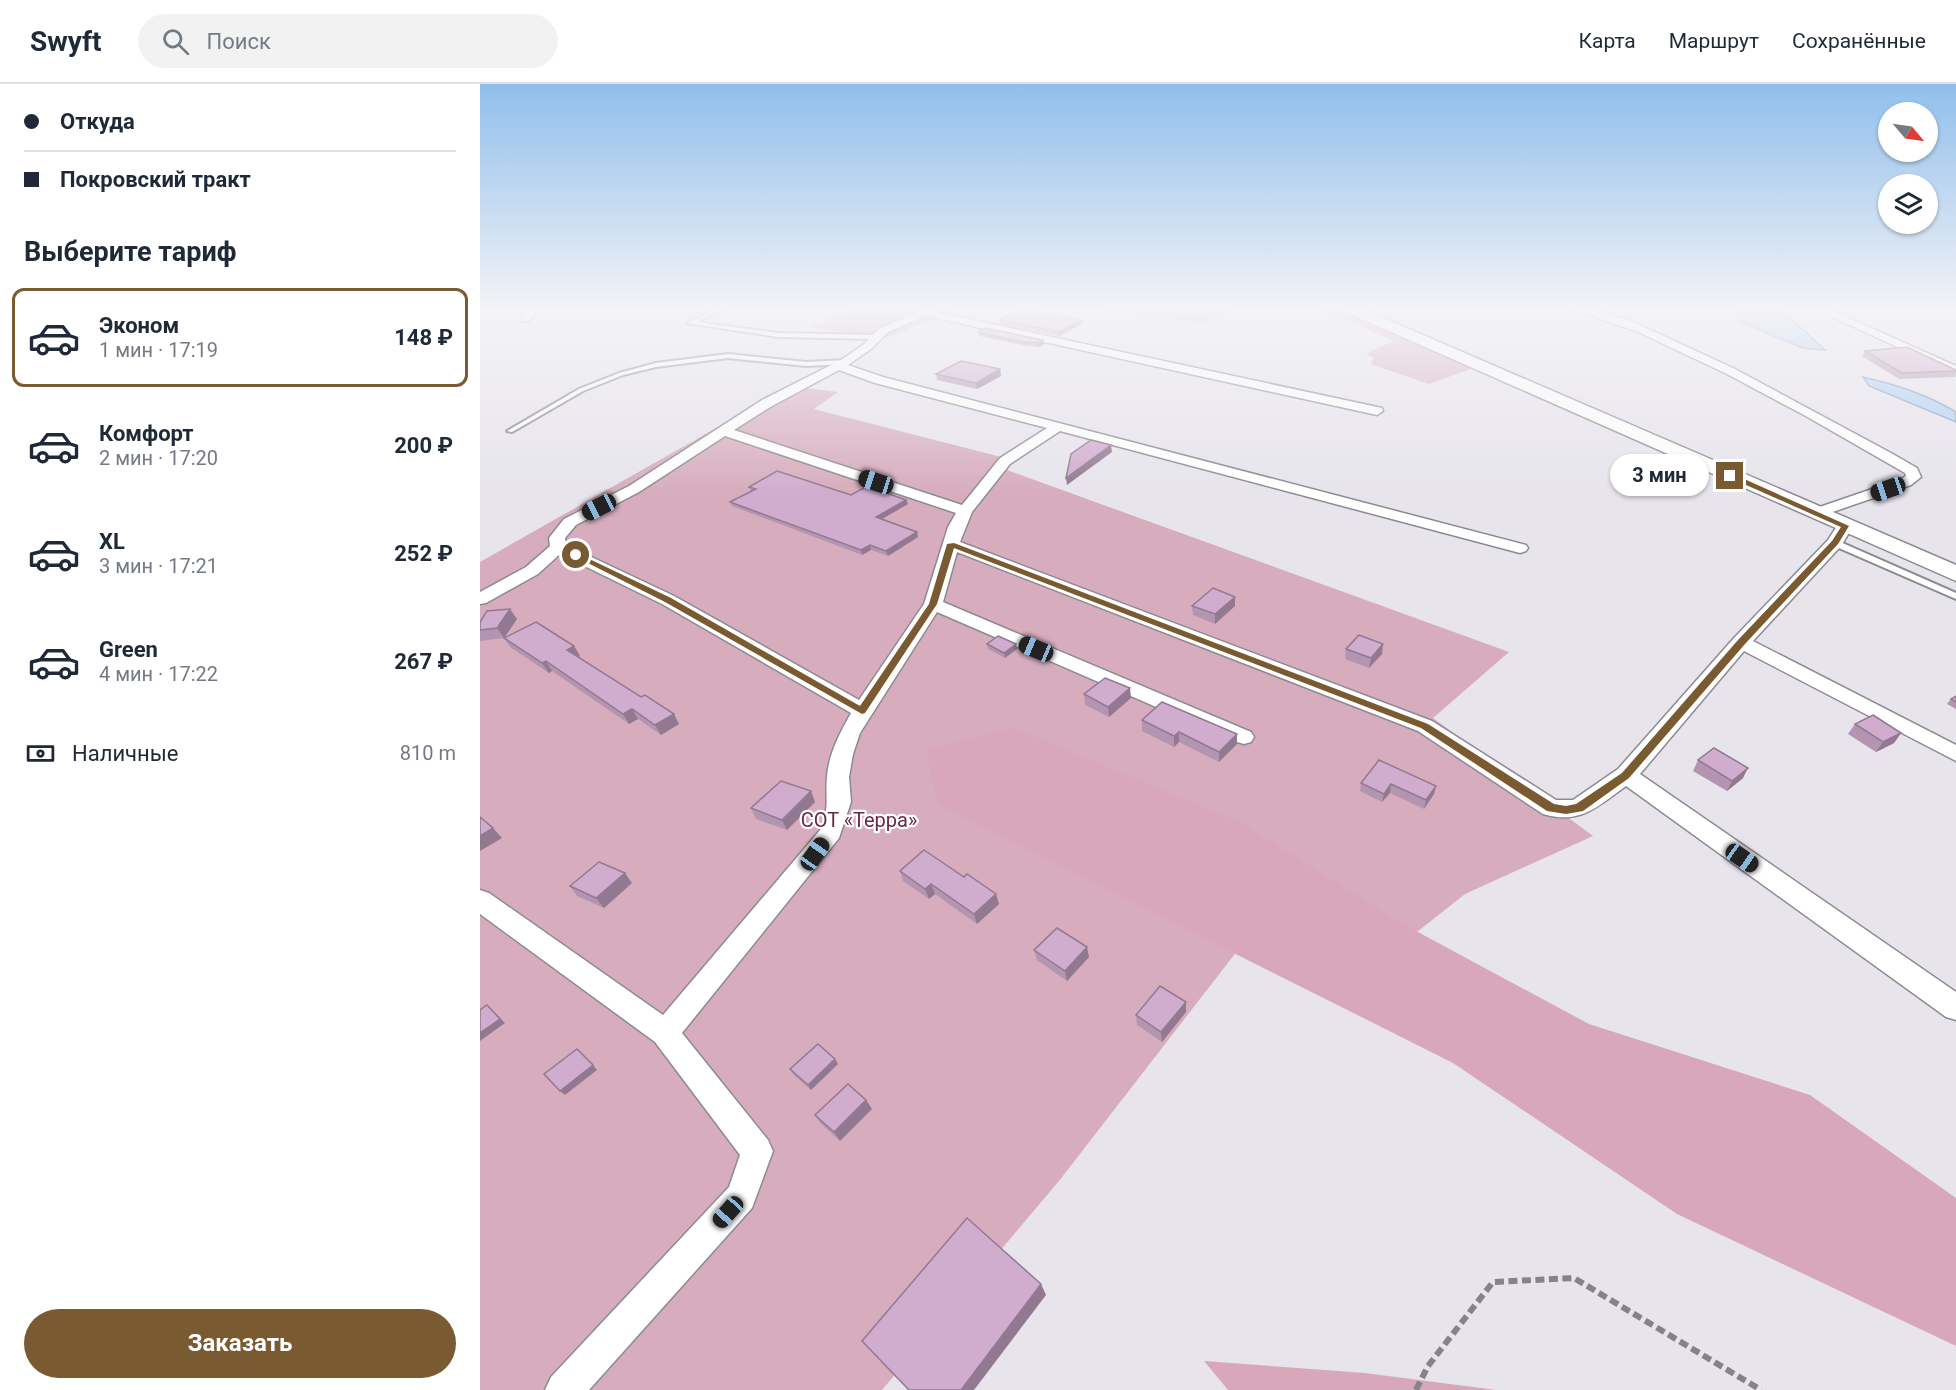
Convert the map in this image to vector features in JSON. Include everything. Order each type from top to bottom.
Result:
[{"type":"main road","points":[[1492,371],[1816,513],[1840,534],[1956,574]]},
{"type":"street","points":[[480,599],[541,565],[558,547],[557,538],[570,522],[634,489],[767,403],[826,371]]},
{"type":"street","points":[[859,371],[879,380],[1520,548]]},
{"type":"street","points":[[1198,371],[1377,411]]},
{"type":"street","points":[[1729,371],[1833,424],[1911,471],[1914,477],[1906,482],[1816,513]]},
{"type":"street","points":[[665,1033],[831,832],[840,802],[838,777],[849,733],[933,604],[956,527],[965,511],[1005,461],[1059,426]]},
{"type":"street","points":[[722,431],[965,511]]},
{"type":"street","points":[[951,544],[1425,726],[1551,808],[1566,810],[1579,808],[1626,775],[1840,534]]},
{"type":"street","points":[[558,547],[668,600],[862,711]]},
{"type":"street","points":[[933,604],[1244,737]]},
{"type":"street","points":[[1742,642],[1956,754]]},
{"type":"street","points":[[1626,775],[1956,1008]]},
{"type":"street","points":[[480,900],[665,1033],[736,1127],[758,1151],[741,1197],[564,1390]]},
{"type":"lane","points":[[510,431],[581,390],[633,371]]},
{"type":"lane","points":[[1840,534],[1956,596]]},
{"type":"path","points":[[1416,1390],[1428,1366],[1493,1282],[1574,1278],[1761,1390]]},
{"type":"green space","points":[[1390,371],[1465,371],[1429,384]]},
{"type":"green space","name":"СОТ «Терра»","points":[[790,386],[838,392],[814,409],[1001,457],[1007,470],[1509,652],[1433,718],[1593,836],[1465,894],[1398,947],[1289,884],[1059,1181],[882,1390],[480,1390],[480,562]]},
{"type":"shaded area","points":[[1015,728],[1242,823],[1403,924],[1589,1024],[1810,1095],[1956,1198],[1956,1346],[1677,1214],[1453,1063],[937,804],[926,749]]},
{"type":"shaded area","points":[[1204,1361],[1365,1373],[1496,1390],[1228,1390]]},
{"type":"water","points":[[1863,377],[1934,400],[1956,412],[1956,422],[1869,386]]},
{"type":"building","points":[[942,371],[997,371],[976,383],[936,374]]},
{"type":"building","points":[[1899,371],[1956,371],[1956,371],[1902,373]]},
{"type":"building","points":[[1091,440],[1111,445],[1066,478],[1071,454]]},
{"type":"building","points":[[777,471],[851,495],[867,486],[906,500],[876,517],[917,532],[886,551],[870,545],[861,550],[730,502],[756,489],[749,487]]},
{"type":"building","points":[[1213,588],[1235,597],[1215,614],[1192,606]]},
{"type":"building","points":[[510,609],[497,628],[480,630],[480,622],[487,611]]},
{"type":"building","points":[[536,622],[574,646],[567,650],[641,697],[645,695],[674,714],[655,725],[632,709],[623,714],[546,661],[542,663],[504,638]]},
{"type":"building","points":[[1359,635],[1383,644],[1371,658],[1346,649]]},
{"type":"building","points":[[998,636],[1016,644],[1004,653],[987,644]]},
{"type":"building","points":[[1105,678],[1130,688],[1108,707],[1084,694]]},
{"type":"building","points":[[1162,702],[1237,734],[1219,752],[1179,732],[1174,736],[1142,720]]},
{"type":"building","points":[[1873,715],[1901,733],[1883,742],[1855,724]]},
{"type":"building","points":[[1714,748],[1748,768],[1732,781],[1698,760]]},
{"type":"building","points":[[1379,760],[1436,786],[1426,800],[1391,784],[1384,794],[1361,783]]},
{"type":"building","points":[[781,781],[811,791],[782,820],[751,808]]},
{"type":"building","points":[[480,817],[493,828],[480,836]]},
{"type":"building","points":[[924,850],[964,877],[967,874],[996,894],[974,914],[931,884],[925,889],[900,871]]},
{"type":"building","points":[[599,862],[625,873],[596,898],[570,886]]},
{"type":"building","points":[[1057,928],[1087,947],[1065,971],[1034,950]]},
{"type":"building","points":[[1160,986],[1186,1002],[1161,1032],[1136,1015]]},
{"type":"building","points":[[487,1005],[500,1019],[480,1033],[480,1010]]},
{"type":"building","points":[[818,1044],[835,1059],[808,1085],[790,1069]]},
{"type":"building","points":[[577,1049],[593,1065],[560,1091],[544,1074]]},
{"type":"building","points":[[848,1084],[866,1100],[834,1132],[815,1115]]},
{"type":"building","points":[[967,1218],[1041,1284],[961,1390],[909,1390],[862,1341]]},
{"type":"route","points":[[576,555],[668,600],[862,711],[933,604],[951,544],[1425,726],[1551,808],[1566,810],[1579,808],[1626,775],[1742,642],[1835,543],[1845,526],[1730,476]]}]
